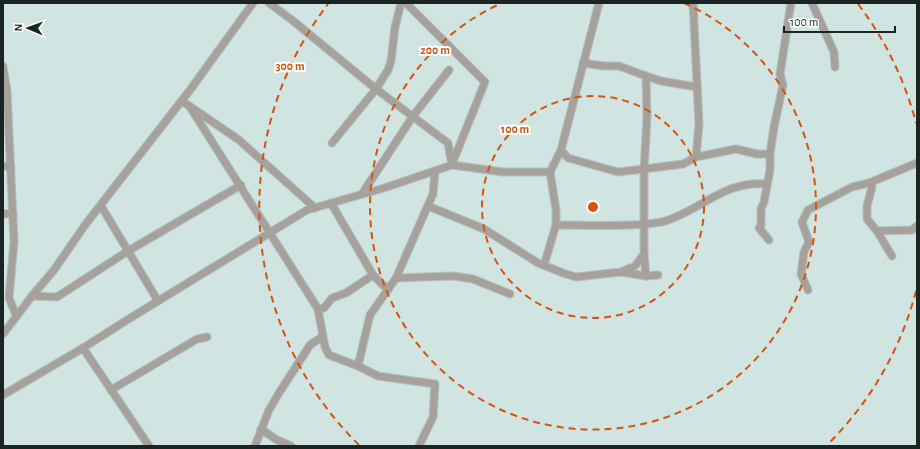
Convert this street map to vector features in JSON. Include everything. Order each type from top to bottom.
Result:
[{"type":"street","points":[[3,334],[6,323],[16,315],[54,270],[182,101],[253,3]]},
{"type":"street","points":[[269,3],[376,89],[448,143],[452,165]]},
{"type":"street","points":[[332,143],[376,89],[388,70],[391,61],[395,26],[401,3]]},
{"type":"street","points":[[406,3],[485,82],[452,165]]},
{"type":"street","points":[[544,265],[556,225],[556,210],[550,172],[561,150],[599,3]]},
{"type":"street","points":[[693,3],[699,124],[696,157]]},
{"type":"street","points":[[769,240],[759,228],[761,226],[761,209],[764,202],[766,184],[770,170],[770,154],[783,85],[780,74],[791,3]]},
{"type":"street","points":[[812,3],[834,52],[835,67]]},
{"type":"street","points":[[583,63],[604,66],[619,66],[646,76],[697,87]]},
{"type":"street","points":[[3,66],[7,91],[14,242],[9,298],[16,315]]},
{"type":"street","points":[[362,194],[413,116],[449,70]]},
{"type":"street","points":[[646,76],[647,118],[644,169],[644,254],[646,276]]},
{"type":"street","points":[[182,101],[239,140],[315,208]]},
{"type":"street","points":[[190,107],[241,185],[318,309],[322,337],[329,354],[378,376],[435,384],[434,417],[419,446]]},
{"type":"street","points":[[561,150],[568,158],[618,172],[683,164],[696,157],[736,149],[757,154],[770,154]]},
{"type":"street","points":[[808,290],[801,274],[804,252],[809,242],[802,222],[808,210],[852,188],[869,183],[917,163]]},
{"type":"street","points":[[3,395],[83,348],[307,210],[452,165],[503,172],[550,172]]},
{"type":"street","points":[[3,166],[11,167]]},
{"type":"street","points":[[358,366],[370,315],[396,278],[433,194],[435,171]]},
{"type":"street","points":[[556,225],[645,224],[662,222],[725,191],[756,183],[766,184]]},
{"type":"street","points":[[869,183],[872,187],[867,206],[867,219],[892,256]]},
{"type":"street","points":[[32,296],[57,297],[128,251],[241,185]]},
{"type":"street","points":[[331,203],[373,275],[388,290]]},
{"type":"street","points":[[101,206],[158,301]]},
{"type":"street","points":[[428,206],[484,229],[544,265],[576,277],[621,272],[646,276],[658,275]]},
{"type":"street","points":[[3,214],[13,213]]},
{"type":"street","points":[[877,232],[915,229]]},
{"type":"street","points":[[621,272],[635,266],[644,254]]},
{"type":"street","points":[[318,309],[324,308],[332,298],[346,293],[373,275]]},
{"type":"street","points":[[396,278],[453,276],[473,279],[510,294]]},
{"type":"street","points":[[111,390],[197,339],[207,337]]},
{"type":"street","points":[[255,446],[269,410],[310,345],[322,337]]},
{"type":"street","points":[[83,348],[149,446]]},
{"type":"street","points":[[262,429],[277,440],[291,446]]}]
